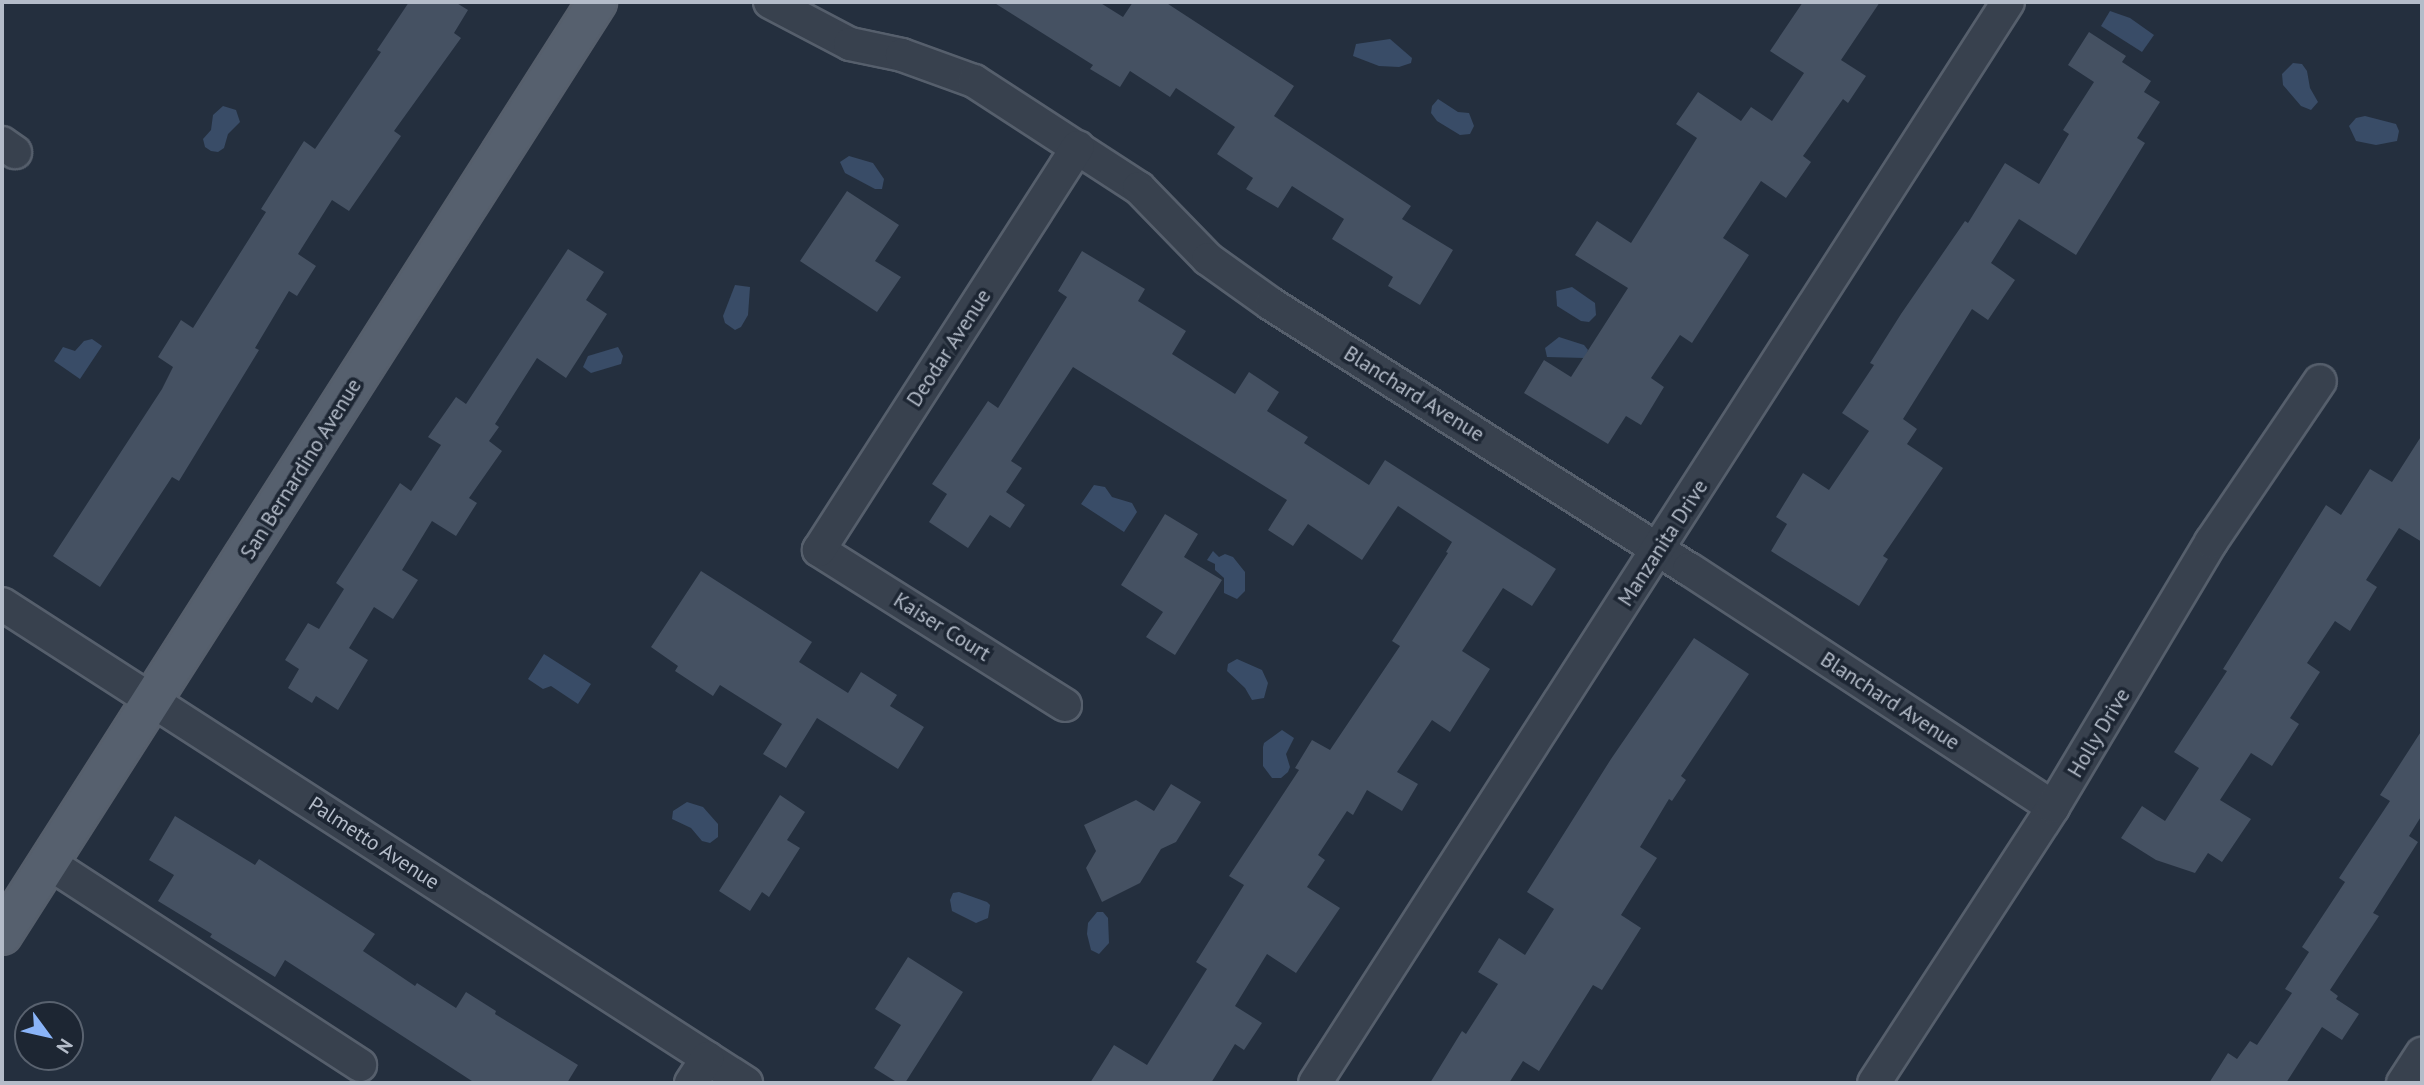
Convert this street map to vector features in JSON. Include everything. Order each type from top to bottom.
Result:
[{"type":"main road","name":"San Bernardino Avenue","points":[[2,935],[154,701],[597,2]]},
{"type":"street","name":"Blanchard Avenue","points":[[770,2],[850,44],[902,55],[974,81],[1139,188],[1208,259],[1271,303],[2053,807]]},
{"type":"street","name":"Manzanita Drive","points":[[1315,1083],[2008,2]]},
{"type":"street","name":"Deodar Avenue","points":[[819,550],[1078,147]]},
{"type":"street","name":"Holly Drive","points":[[1874,1083],[2053,807],[2211,542],[2320,381]]},
{"type":"street","name":"Kaiser Court","points":[[819,550],[1065,705]]},
{"type":"street","name":"Palmetto Avenue","points":[[2,604],[154,701],[699,1071],[746,1083]]},
{"type":"street","points":[[49,863],[360,1065]]},
{"type":"water","points":[[2110,11],[2130,18],[2154,35],[2142,52],[2101,26]]},
{"type":"water","points":[[1390,39],[1412,58],[1411,63],[1399,67],[1379,66],[1353,56],[1356,44]]},
{"type":"water","points":[[2293,63],[2302,64],[2307,71],[2310,88],[2318,102],[2311,110],[2301,106],[2283,85],[2282,74]]},
{"type":"water","points":[[1438,99],[1458,112],[1469,113],[1474,126],[1470,134],[1460,135],[1437,121],[1431,113],[1432,106]]},
{"type":"water","points":[[223,106],[236,110],[240,122],[228,134],[224,148],[218,152],[211,151],[205,147],[203,139],[211,130],[213,115]]},
{"type":"water","points":[[2365,116],[2396,124],[2399,131],[2397,141],[2376,145],[2356,141],[2349,126],[2356,118]]},
{"type":"water","points":[[849,156],[873,163],[884,179],[882,189],[875,189],[845,173],[840,162]]},
{"type":"water","points":[[735,285],[750,287],[748,315],[741,327],[735,330],[725,323],[723,316]]},
{"type":"water","points":[[1572,287],[1595,303],[1596,315],[1589,322],[1581,321],[1557,306],[1556,291]]},
{"type":"water","points":[[1559,337],[1584,345],[1588,350],[1585,358],[1547,357],[1545,348]]},
{"type":"water","points":[[92,339],[102,346],[80,379],[54,361],[63,347],[75,351],[84,341]]},
{"type":"water","points":[[618,347],[623,356],[621,364],[591,373],[583,367],[588,356]]},
{"type":"water","points":[[1094,485],[1105,487],[1112,497],[1132,503],[1137,512],[1124,532],[1081,504]]},
{"type":"water","points":[[1213,551],[1219,557],[1225,554],[1233,557],[1245,572],[1245,591],[1237,599],[1224,593],[1224,578],[1215,570],[1215,564],[1207,560]]},
{"type":"water","points":[[544,654],[591,684],[578,704],[551,686],[543,689],[528,679]]},
{"type":"water","points":[[1237,659],[1262,670],[1268,683],[1264,698],[1252,700],[1245,688],[1227,671],[1228,664]]},
{"type":"water","points":[[1282,730],[1294,738],[1286,754],[1290,767],[1281,778],[1272,778],[1263,766],[1263,747],[1264,743]]},
{"type":"water","points":[[687,802],[703,807],[718,824],[718,837],[710,843],[702,841],[691,828],[672,819],[673,811]]},
{"type":"water","points":[[959,892],[987,902],[990,905],[988,918],[976,923],[952,911],[950,900],[953,893]]},
{"type":"water","points":[[1097,912],[1103,912],[1108,918],[1109,943],[1099,954],[1091,950],[1087,934],[1088,923]]},
{"type":"building","points":[[409,2],[455,2],[468,10],[454,33],[461,38],[394,131],[401,136],[349,211],[332,200],[298,254],[316,266],[297,296],[289,291],[255,348],[259,350],[179,481],[172,477],[100,587],[53,556],[162,389],[173,367],[158,357],[181,320],[193,328],[266,212],[261,209],[304,141],[315,149],[381,52],[377,50]]},
{"type":"building","points":[[993,2],[1099,2],[1123,17],[1133,2],[1165,2],[1294,86],[1274,116],[1411,206],[1402,219],[1453,250],[1420,305],[1388,286],[1393,277],[1332,239],[1344,219],[1292,186],[1278,208],[1246,189],[1253,178],[1217,154],[1235,127],[1176,88],[1170,97],[1130,71],[1120,87],[1090,69],[1093,65]]},
{"type":"building","points":[[1803,2],[1880,2],[1841,60],[1866,76],[1848,103],[1843,99],[1803,156],[1811,162],[1786,198],[1761,181],[1723,238],[1749,255],[1692,343],[1680,335],[1651,378],[1664,387],[1641,425],[1626,416],[1608,444],[1524,393],[1544,360],[1571,377],[1628,288],[1575,255],[1597,221],[1631,243],[1697,138],[1676,124],[1698,92],[1741,121],[1751,107],[1772,121],[1804,73],[1770,51]]},
{"type":"building","points":[[2089,32],[2126,56],[2122,62],[2151,81],[2144,92],[2160,102],[2137,138],[2145,143],[2076,255],[2019,219],[1991,263],[2015,280],[1988,320],[1972,309],[1903,419],[1917,429],[1907,444],[1943,468],[1883,556],[1888,559],[1859,606],[1771,551],[1787,524],[1776,517],[1803,473],[1829,490],[1869,431],[1842,413],[1874,365],[1870,363],[1901,314],[1965,221],[1968,223],[2005,163],[2039,184],[2069,134],[2063,130],[2094,82],[2068,65]]},
{"type":"building","points":[[847,191],[899,225],[875,261],[901,277],[877,312],[800,261]]},
{"type":"building","points":[[568,249],[604,272],[586,300],[607,314],[566,378],[537,358],[495,424],[499,427],[489,441],[502,451],[469,498],[477,503],[456,536],[432,521],[402,570],[418,580],[393,619],[374,607],[349,648],[368,660],[338,710],[316,696],[312,703],[288,688],[299,669],[285,660],[308,623],[319,629],[344,589],[336,583],[400,483],[411,491],[441,445],[428,437],[456,397],[466,404]]},
{"type":"building","points":[[1082,251],[1145,289],[1138,301],[1186,331],[1172,354],[1235,394],[1249,372],[1279,392],[1267,411],[1308,437],[1304,443],[1369,485],[1385,460],[1556,569],[1532,606],[1503,588],[1462,651],[1490,669],[1450,732],[1432,720],[1397,772],[1418,784],[1402,811],[1367,790],[1353,815],[1347,811],[1318,855],[1325,860],[1307,887],[1340,908],[1296,973],[1267,954],[1235,1006],[1262,1023],[1244,1050],[1235,1044],[1211,1083],[1090,1083],[1114,1045],[1147,1065],[1207,969],[1196,962],[1244,885],[1229,876],[1299,770],[1295,768],[1312,740],[1330,750],[1400,646],[1392,641],[1448,553],[1446,552],[1452,542],[1398,506],[1362,560],[1308,524],[1293,546],[1268,530],[1287,500],[1073,367],[1011,461],[1022,468],[1006,492],[1025,505],[1010,528],[990,515],[968,548],[929,522],[947,494],[932,484],[988,401],[998,408],[1067,297],[1058,291]]},
{"type":"building","points":[[2422,435],[2422,542],[2399,528],[2366,580],[2377,587],[2350,631],[2335,621],[2307,663],[2320,672],[2290,718],[2299,724],[2272,766],[2251,753],[2220,800],[2251,819],[2222,862],[2208,853],[2195,873],[2156,860],[2121,838],[2142,806],[2165,821],[2199,768],[2174,752],[2227,671],[2223,669],[2326,505],[2341,515],[2370,469],[2392,482]]},
{"type":"building","points":[[1165,514],[1198,534],[1184,557],[1222,580],[1175,655],[1146,637],[1163,612],[1121,585]]},
{"type":"building","points":[[701,571],[812,642],[799,662],[848,693],[861,672],[897,695],[890,706],[924,727],[898,769],[817,718],[786,768],[763,754],[782,724],[720,685],[713,696],[675,671],[678,666],[651,647]]},
{"type":"building","points":[[1694,638],[1749,674],[1681,776],[1686,780],[1672,801],[1669,799],[1640,847],[1657,858],[1621,915],[1641,928],[1602,990],[1593,985],[1539,1071],[1523,1061],[1509,1083],[1430,1083],[1462,1031],[1466,1034],[1498,984],[1478,972],[1499,938],[1525,955],[1554,909],[1527,892],[1611,759]]},
{"type":"building","points":[[2422,730],[2422,815],[2409,836],[2418,842],[2373,913],[2379,916],[2330,990],[2338,996],[2336,999],[2359,1014],[2342,1040],[2322,1027],[2286,1083],[2209,1083],[2228,1053],[2237,1059],[2250,1041],[2257,1045],[2292,993],[2285,989],[2309,952],[2302,947],[2345,882],[2339,878],[2390,801],[2380,795]]},
{"type":"building","points":[[1171,784],[1201,802],[1176,842],[1161,849],[1140,883],[1102,902],[1086,868],[1096,851],[1084,825],[1136,800],[1154,811]]},
{"type":"building","points":[[780,795],[805,812],[787,840],[800,848],[769,897],[762,892],[750,911],[719,891]]},
{"type":"building","points":[[175,816],[255,865],[259,859],[375,934],[363,951],[415,986],[417,983],[456,1008],[466,992],[496,1011],[495,1014],[578,1065],[567,1083],[475,1083],[285,960],[275,977],[210,937],[212,934],[158,901],[174,875],[149,860]]},
{"type":"building","points":[[908,957],[963,992],[905,1083],[898,1083],[874,1068],[901,1025],[875,1009]]}]
